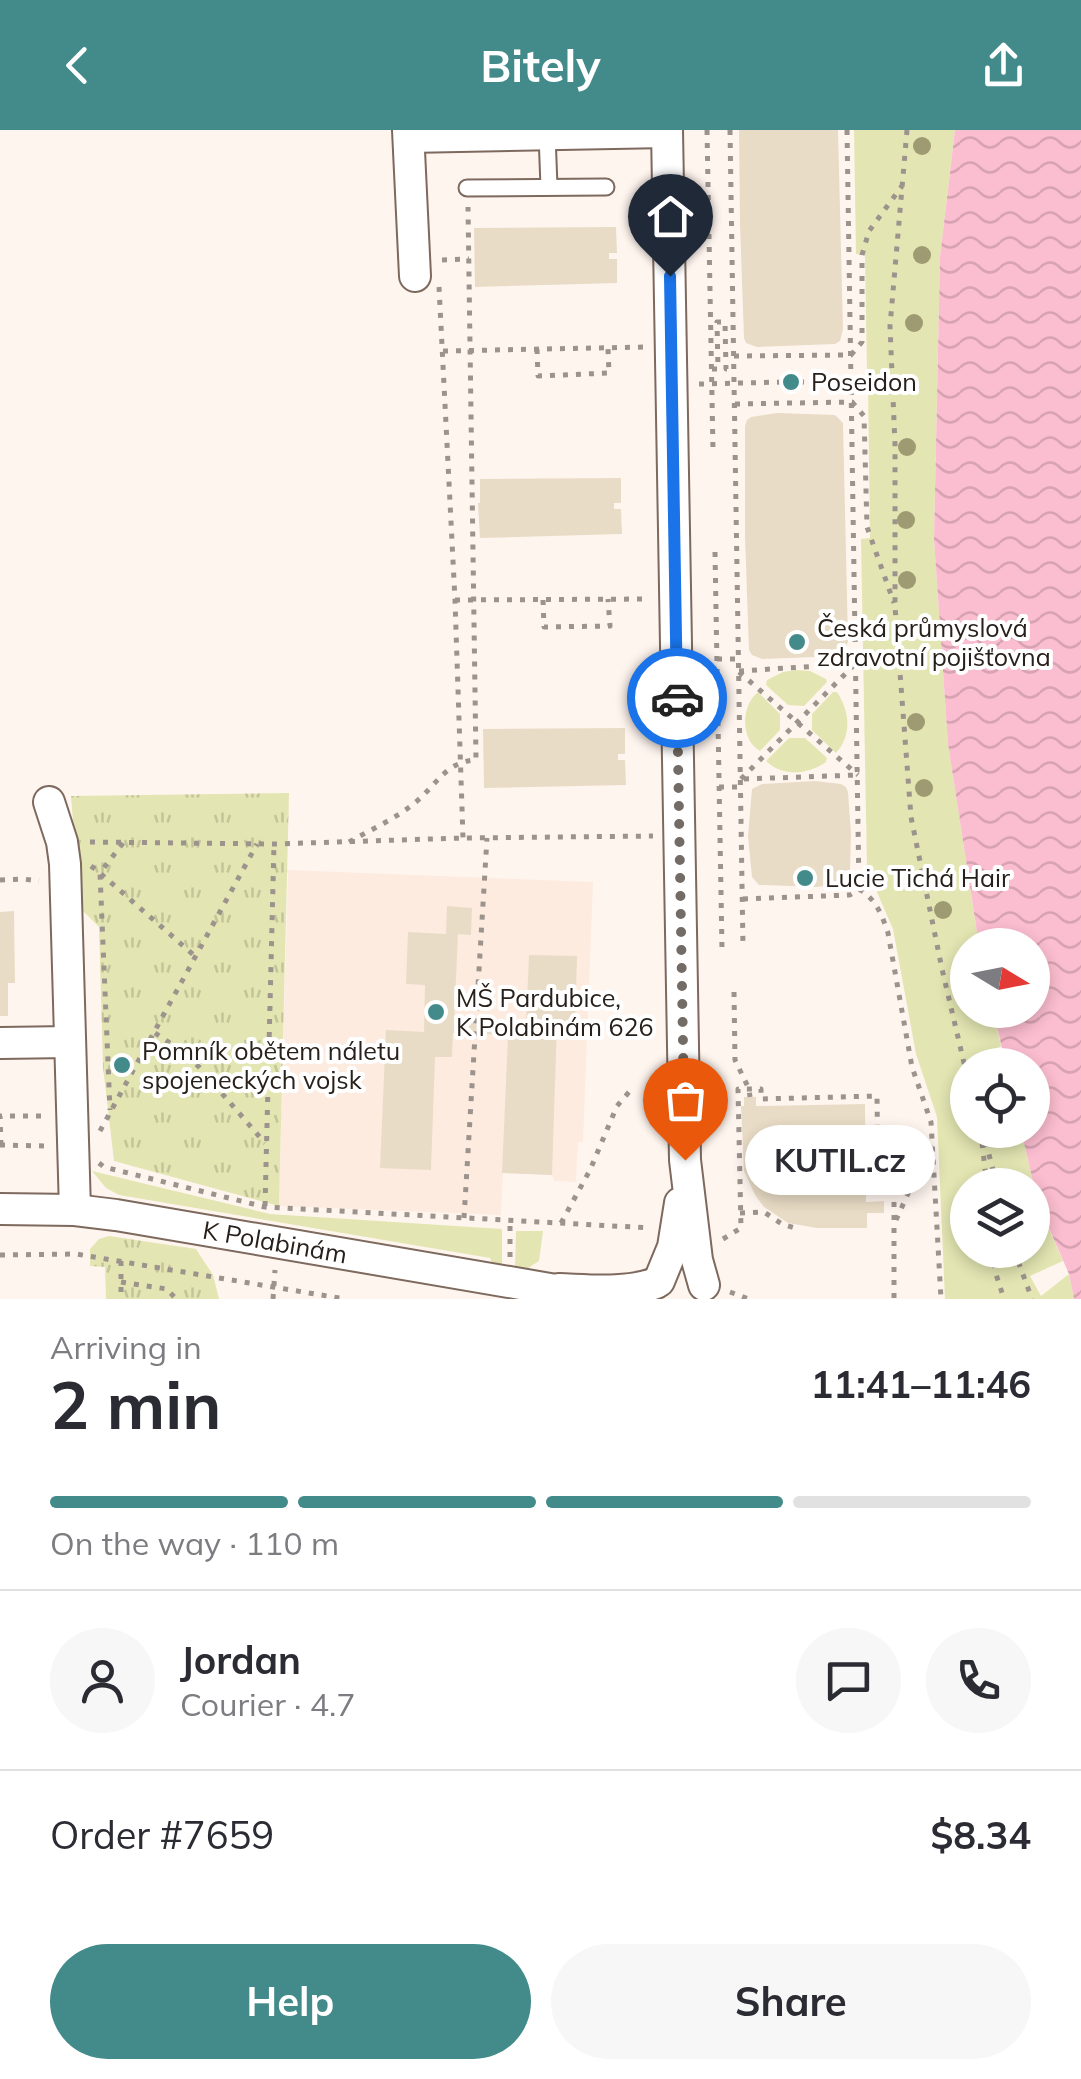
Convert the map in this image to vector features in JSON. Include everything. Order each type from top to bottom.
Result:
[{"type":"street","points":[[430,271],[409,134],[667,131],[685,1160],[697,1260],[711,1294]]},
{"type":"street","points":[[49,802],[65,864],[70,1042],[83,1146],[75,1210]]},
{"type":"street","points":[[0,1043],[70,1042]]},
{"type":"street","points":[[653,1288],[672,1247],[685,1160]]},
{"type":"street","name":"K Polabinám","points":[[0,1209],[116,1215],[579,1299]]},
{"type":"street","name":"K Polabinám","points":[[530,1291],[653,1288],[668,1276],[684,1275],[711,1294]]},
{"type":"lane","points":[[548,134],[549,188]]},
{"type":"lane","points":[[467,188],[606,186]]},
{"type":"path","points":[[707,130],[713,451]]},
{"type":"path","points":[[730,130],[744,947]]},
{"type":"path","points":[[847,130],[860,890]]},
{"type":"path","points":[[907,130],[890,326],[895,607],[910,817],[961,1048]]},
{"type":"path","points":[[734,356],[851,355],[862,342],[862,255],[869,231],[902,184]]},
{"type":"path","points":[[349,842],[412,805],[461,760],[476,760],[467,188]]},
{"type":"path","points":[[462,838],[442,351],[430,271],[469,259]]},
{"type":"path","points":[[712,369],[718,369],[717,322],[725,322],[726,369],[734,369]]},
{"type":"path","points":[[442,351],[645,347]]},
{"type":"path","points":[[538,349],[538,376],[609,373],[608,348]]},
{"type":"path","points":[[791,374],[799,382],[792,390],[784,387],[783,382],[791,374]]},
{"type":"path","points":[[799,382],[852,380]]},
{"type":"path","points":[[712,384],[783,382]]},
{"type":"path","points":[[792,390],[792,403]]},
{"type":"path","points":[[852,402],[864,416],[866,526],[895,607]]},
{"type":"path","points":[[735,404],[852,402]]},
{"type":"path","points":[[715,552],[722,950]]},
{"type":"path","points":[[455,600],[649,599]]},
{"type":"path","points":[[542,600],[544,627],[610,626],[608,600]]},
{"type":"path","points":[[717,659],[739,659]]},
{"type":"path","points":[[739,672],[856,664]]},
{"type":"path","points":[[741,783],[856,664]]},
{"type":"path","points":[[739,672],[858,775]]},
{"type":"path","points":[[720,787],[858,775]]},
{"type":"path","points":[[62,842],[274,844],[653,836]]},
{"type":"path","points":[[464,1218],[487,838]]},
{"type":"path","points":[[62,842],[196,957]]},
{"type":"path","points":[[110,1114],[100,873],[123,843]]},
{"type":"path","points":[[83,1146],[110,1114],[258,844]]},
{"type":"path","points":[[265,1206],[274,844]]},
{"type":"path","points":[[0,880],[23,878],[42,882]]},
{"type":"path","points":[[743,899],[850,895],[860,890]]},
{"type":"path","points":[[860,890],[870,896],[888,932],[912,1066],[932,1122],[941,1299]]},
{"type":"path","points":[[734,992],[736,1060],[749,1093]]},
{"type":"path","points":[[154,1033],[199,1067],[266,1144]]},
{"type":"path","points":[[710,1246],[741,1228],[738,1089],[749,1093],[761,1089],[762,1099],[877,1096],[878,1178]]},
{"type":"path","points":[[561,1223],[590,1170],[617,1106],[628,1092]]},
{"type":"path","points":[[46,1116],[0,1116],[0,1145],[83,1146],[104,1167],[265,1206],[659,1228]]},
{"type":"path","points":[[895,1222],[933,1138]]},
{"type":"path","points":[[866,1179],[894,1178],[894,1299]]},
{"type":"path","points":[[740,1213],[764,1212],[798,1229]]},
{"type":"path","points":[[0,1255],[76,1254],[345,1299]]},
{"type":"path","points":[[121,1261],[121,1299]]},
{"type":"path","points":[[996,1268],[1004,1299]]},
{"type":"path","points":[[1021,1268],[1032,1299]]},
{"type":"path","points":[[121,1282],[167,1289],[176,1299]]},
{"type":"shaded area","name":"MŠ Pardubice, K Polabinám 626","points":[[288,870],[593,882],[583,1142],[578,1143],[576,1182],[554,1181],[552,1175],[503,1173],[501,1215],[279,1206]]},
{"type":"green space","points":[[854,130],[955,130],[940,257],[934,539],[948,744],[976,928],[950,928],[950,1028],[997,1028],[1001,1046],[950,1048],[950,1148],[1025,1148],[1030,1168],[950,1168],[950,1268],[1048,1268],[1030,1276],[1041,1296],[1069,1274],[1074,1299],[945,1299],[937,1117],[916,1054],[893,929],[867,869],[861,539],[870,538],[868,387],[861,387],[861,374],[867,374],[865,255],[856,254]]},
{"type":"green space","points":[[810,671],[827,682],[804,706],[788,705],[766,685],[767,680],[783,672]]},
{"type":"green space","points":[[758,692],[780,714],[780,730],[760,751],[749,739],[745,722],[748,705]]},
{"type":"green space","points":[[837,692],[847,715],[845,739],[836,753],[812,730],[812,714]]},
{"type":"green space","points":[[789,738],[805,738],[827,758],[826,762],[811,770],[795,772],[780,770],[766,761]]},
{"type":"green space","points":[[289,793],[279,1206],[114,1161],[103,1067],[99,927],[80,908],[71,796]]},
{"type":"green space","points":[[92,1171],[270,1214],[502,1229],[502,1268],[494,1267],[490,1258],[119,1195],[106,1188]]},
{"type":"green space","points":[[516,1231],[543,1231],[539,1261],[525,1270],[515,1270]]},
{"type":"green space","points":[[1050,1231],[1063,1261],[1050,1267]]},
{"type":"green space","points":[[109,1236],[196,1249],[213,1275],[219,1299],[106,1299],[105,1267],[90,1266],[90,1249],[99,1239]]},
{"type":"water","points":[[955,130],[1081,130],[1081,1299],[1074,1299],[1069,1274],[1050,1230],[1050,1168],[1030,1168],[1025,1148],[1050,1148],[1050,1048],[1002,1048],[997,1028],[1050,1028],[1050,928],[976,928],[948,744],[934,539],[940,257]]},
{"type":"building","points":[[739,130],[838,130],[843,329],[835,344],[757,347],[746,343]]},
{"type":"building","points":[[616,227],[617,253],[609,253],[609,259],[617,259],[617,283],[475,287],[474,228]]},
{"type":"building","points":[[777,413],[835,415],[843,423],[848,641],[841,656],[762,659],[749,650],[745,426],[751,417]]},
{"type":"building","points":[[621,478],[621,503],[614,503],[614,509],[621,509],[622,534],[480,538],[480,479]]},
{"type":"building","points":[[625,728],[625,754],[618,754],[618,760],[625,760],[626,785],[484,788],[483,729]]},
{"type":"building","points":[[762,784],[841,784],[848,792],[848,880],[817,887],[759,885],[752,877],[748,836],[752,789]]},
{"type":"building","points":[[447,906],[472,908],[471,935],[458,934],[454,1022],[526,1024],[529,955],[577,956],[575,1025],[557,1024],[552,1175],[502,1173],[508,1035],[453,1033],[452,1057],[435,1057],[431,1170],[380,1168],[386,1030],[424,1032],[425,985],[406,984],[408,932],[446,934]]},
{"type":"building","points":[[14,911],[15,983],[8,983],[8,1016],[0,1016],[0,912]]},
{"type":"building","points":[[744,1097],[756,1097],[756,1106],[865,1104],[866,1202],[884,1201],[884,1213],[867,1213],[867,1228],[817,1228],[788,1223],[764,1207],[744,1171]],"holes":[[[784,1138],[844,1138],[844,1184],[806,1182],[787,1162]]]},
{"type":"way so far","points":[[677,698],[685,1160]]},
{"type":"place","name":"Poseidon","points":[[791,382]]},
{"type":"place","name":"Česká průmyslová zdravotní pojišťovna","points":[[797,642]]},
{"type":"place","name":"Lucie Tichá Hair","points":[[805,878]]},
{"type":"place","name":"MŠ Pardubice, K Polabinám 626","points":[[436,1012]]},
{"type":"place","name":"Pomník obětem náletu spojeneckých vojsk","points":[[122,1065]]},
{"type":"place","name":"KUTIL.cz","points":[[685,1160]]},
{"type":"route","points":[[670,276],[677,698]]}]
